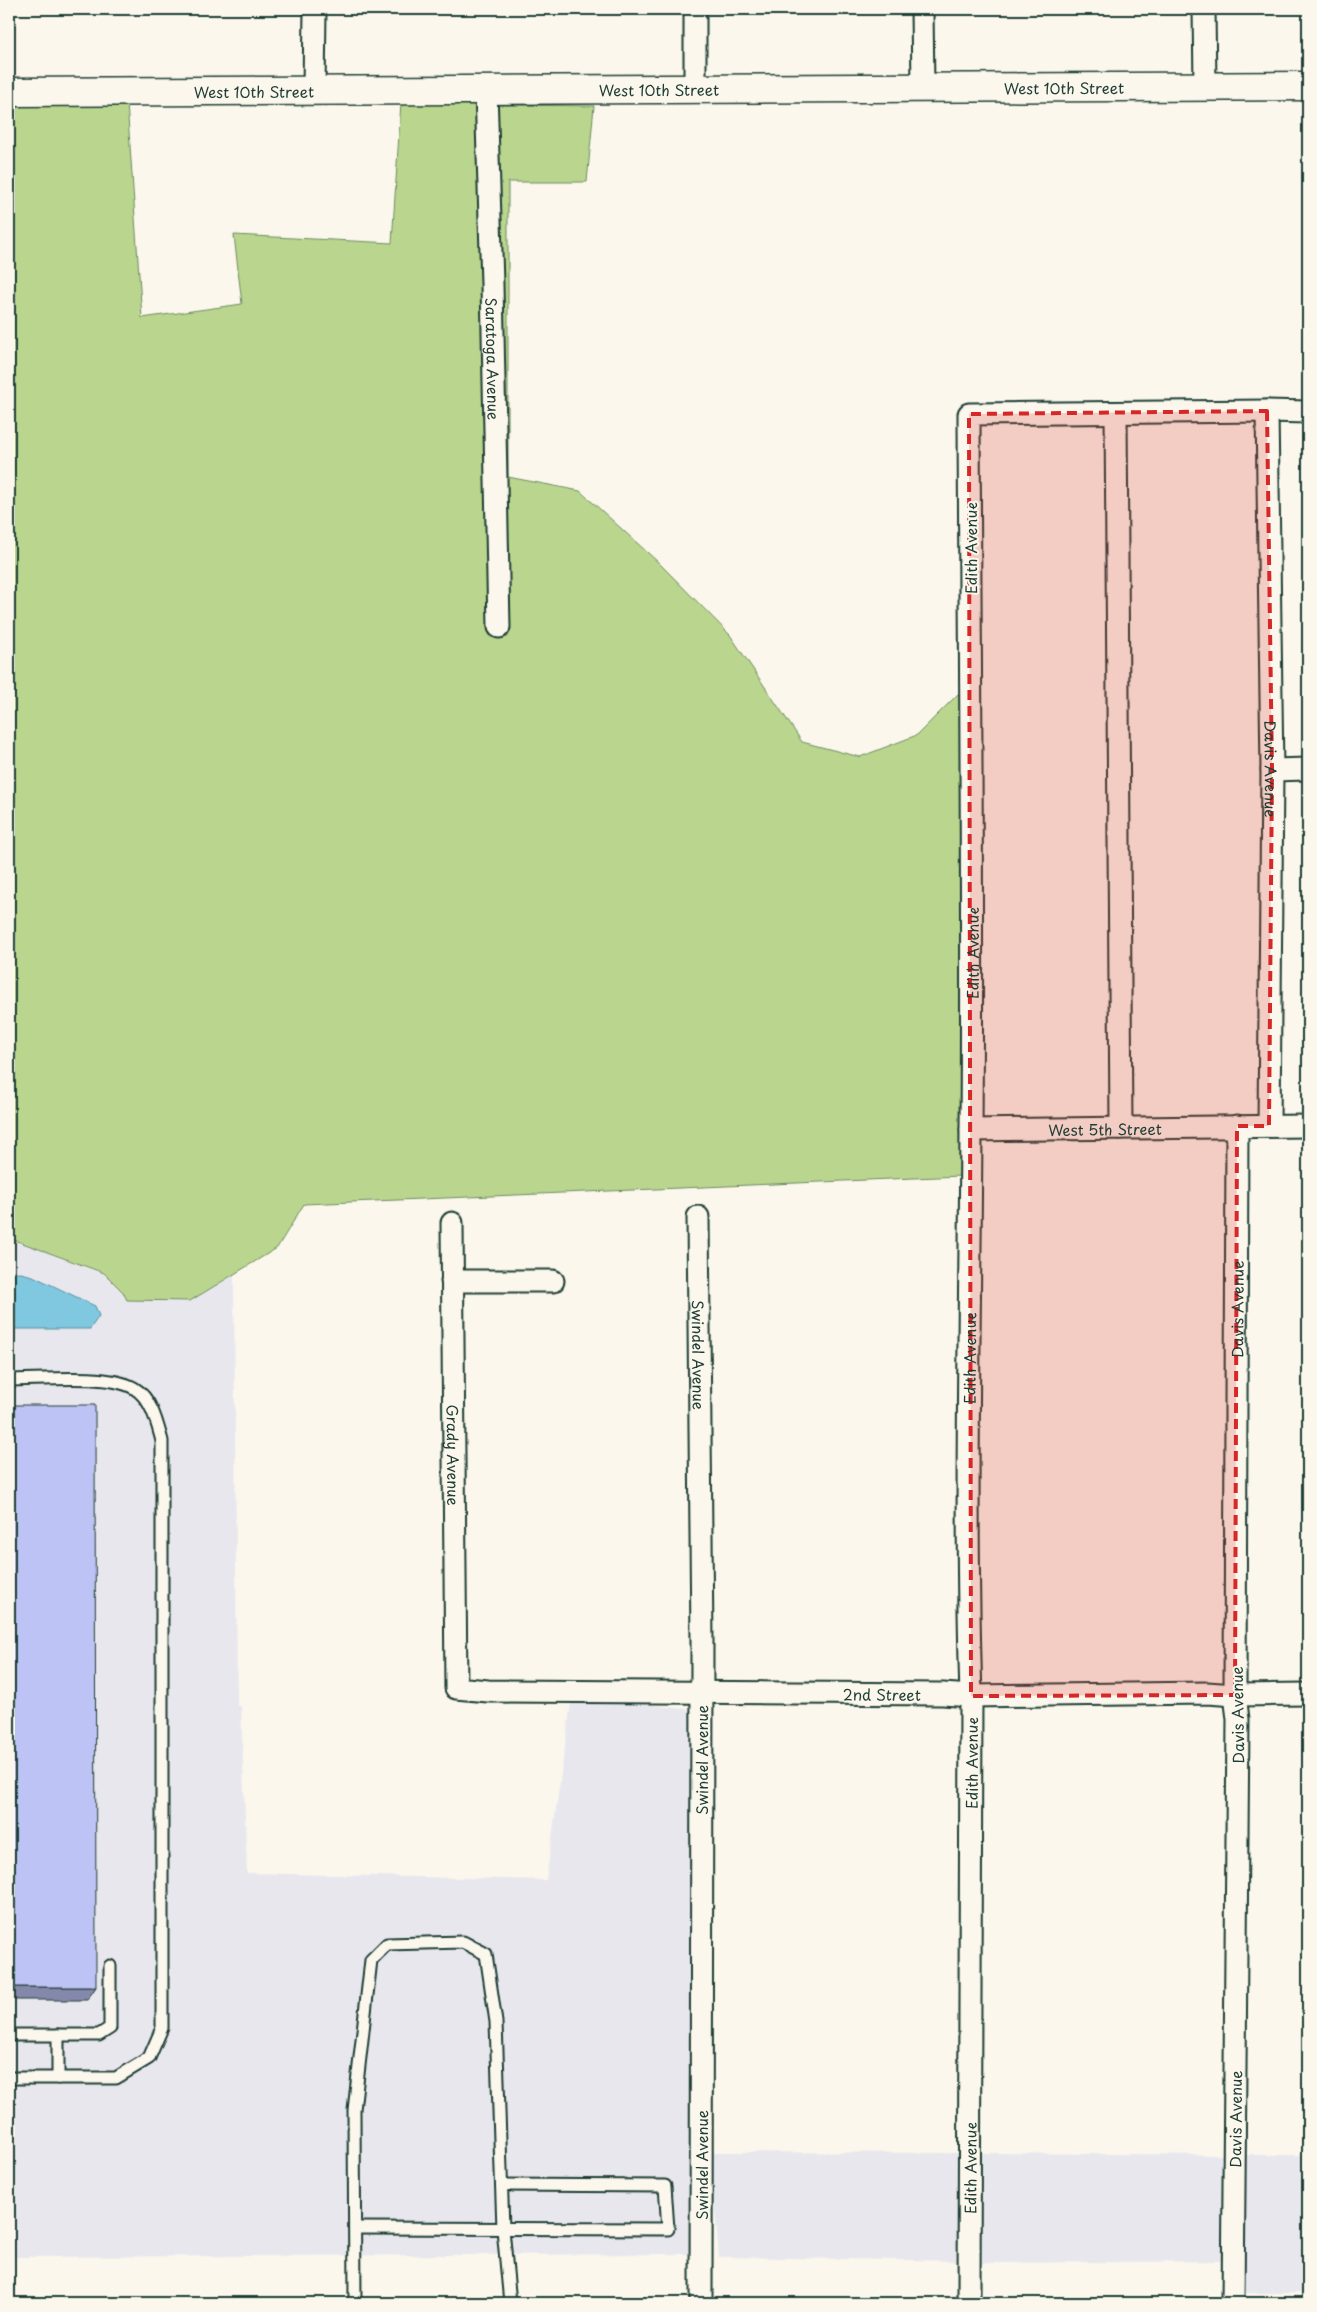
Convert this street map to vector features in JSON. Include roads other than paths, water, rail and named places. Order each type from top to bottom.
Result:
[{"type":"street","points":[[314,90],[315,9]]},
{"type":"street","points":[[694,9],[694,89]]},
{"type":"street","points":[[922,9],[923,88]]},
{"type":"street","points":[[1204,9],[1205,86]]},
{"type":"street","name":"West 10th Street","points":[[9,92],[1308,86]]},
{"type":"street","name":"Saratoga Avenue","points":[[486,90],[499,627]]},
{"type":"street","name":"Davis Avenue","points":[[1267,411],[1272,770],[1269,1126]]},
{"type":"street","points":[[1121,1128],[1116,413],[1308,412]]},
{"type":"street","name":"Edith Avenue","points":[[970,2303],[971,1696],[968,1620],[968,1325],[971,1130],[970,414],[1116,413]]},
{"type":"street","points":[[1272,770],[1308,769]]},
{"type":"street","name":"Davis Avenue","points":[[1233,2303],[1238,1719],[1235,1695],[1237,1126]]},
{"type":"street","points":[[1269,1126],[1308,1126]]},
{"type":"street","name":"West 5th Street","points":[[971,1130],[1269,1126]]},
{"type":"street","name":"Swindel Avenue","points":[[698,1217],[702,1693],[701,2303]]},
{"type":"street","name":"Grady Avenue","points":[[452,1223],[456,1688]]},
{"type":"street","points":[[452,1281],[552,1281]]},
{"type":"street","name":"2nd Street","points":[[456,1688],[488,1692],[943,1694],[971,1696],[1197,1693],[1235,1695],[1308,1694]]},
{"type":"lane","points":[[9,1380],[108,1379],[135,1389],[153,1411],[162,1441],[162,2028],[150,2058],[116,2078],[9,2078]]},
{"type":"lane","points":[[355,2303],[354,2110],[370,1960],[387,1944],[463,1942],[486,1954],[496,2022],[503,2229],[510,2303]]},
{"type":"lane","points":[[9,2035],[99,2035],[110,2028],[110,1966]]},
{"type":"lane","points":[[58,2035],[58,2078]]},
{"type":"lane","points":[[355,2228],[668,2228],[666,2186],[503,2185]]},
{"type":"water","points":[[9,1270],[33,1276],[95,1306],[99,1316],[90,1329],[9,1329]]}]
